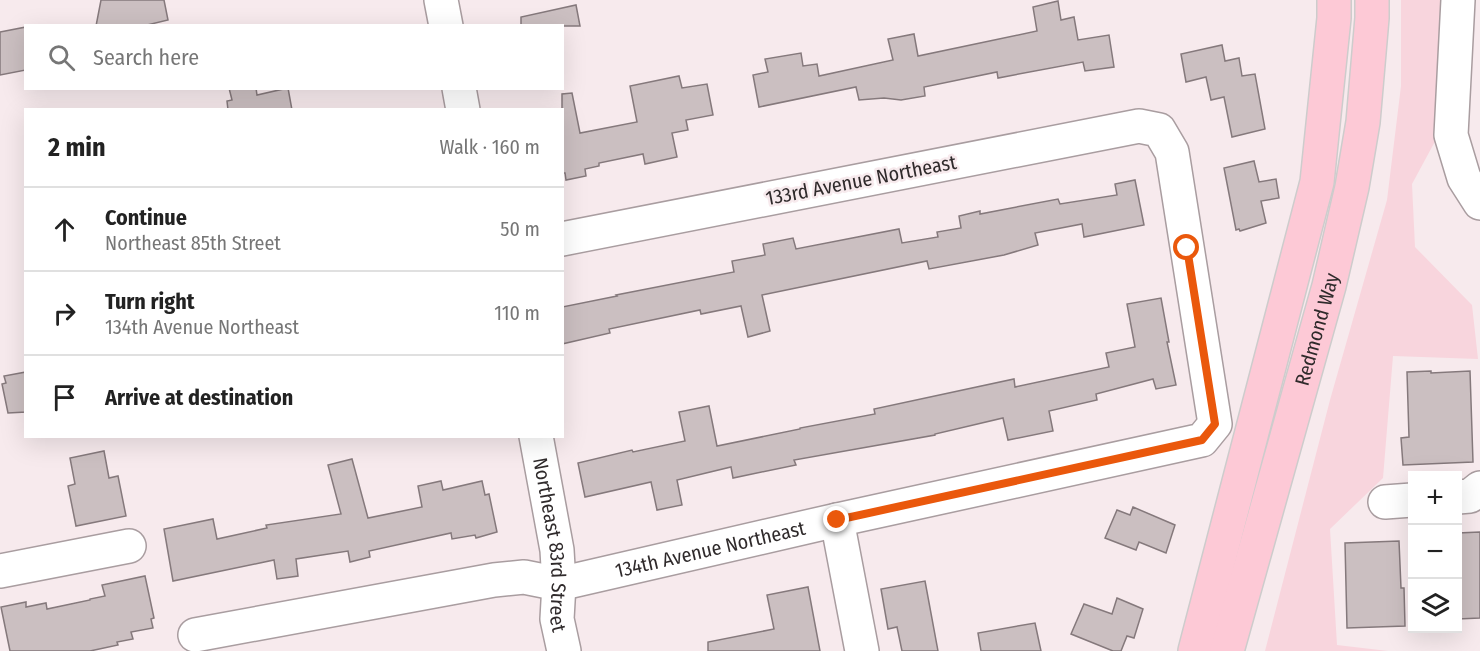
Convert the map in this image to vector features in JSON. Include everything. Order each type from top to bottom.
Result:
[{"type":"main road","name":"Redmond Way","points":[[1194,651],[1317,182],[1334,0]]},
{"type":"main road","name":"Redmond Way","points":[[1227,651],[1329,286],[1352,187],[1363,122],[1372,0]]},
{"type":"street","points":[[441,0],[446,24]]},
{"type":"street","points":[[1458,0],[1451,135],[1464,178],[1480,203]]},
{"type":"street","points":[[459,90],[463,108]]},
{"type":"street","name":"133rd Avenue Northeast","points":[[564,238],[1139,126],[1159,130],[1172,152],[1215,424]]},
{"type":"street","name":"134th Avenue Northeast","points":[[195,635],[494,580],[524,577],[559,584],[1202,440],[1215,424]]},
{"type":"street","name":"Northeast 83rd Street","points":[[536,438],[557,550],[559,584],[557,619],[564,651]]},
{"type":"street","points":[[1462,497],[1470,496],[1480,488]]},
{"type":"street","points":[[837,520],[862,651]]},
{"type":"street","points":[[0,572],[129,546]]},
{"type":"shaded area","points":[[1401,0],[1443,0],[1439,134],[1412,184],[1415,247],[1472,305],[1478,359],[1393,356],[1383,478],[1330,529],[1337,645],[1388,651],[1265,651],[1330,400],[1387,200],[1401,86]]},
{"type":"building","points":[[101,0],[164,0],[168,20],[151,24],[96,24]]},
{"type":"building","points":[[1058,1],[1061,20],[1074,17],[1078,40],[1109,35],[1114,67],[1085,71],[1083,62],[998,78],[997,72],[924,87],[925,96],[901,100],[884,98],[859,100],[856,87],[759,107],[753,75],[768,72],[765,59],[801,53],[803,66],[817,64],[819,76],[893,60],[888,39],[914,34],[918,56],[1037,31],[1033,7]]},
{"type":"building","points":[[576,5],[580,26],[521,24],[521,17]]},
{"type":"building","points":[[24,27],[24,70],[0,75],[0,32]]},
{"type":"building","points":[[1222,45],[1225,61],[1239,58],[1242,76],[1255,74],[1265,129],[1232,137],[1224,97],[1211,100],[1206,77],[1186,82],[1181,54]]},
{"type":"building","points":[[679,76],[682,88],[707,84],[713,115],[686,120],[688,130],[672,133],[677,157],[645,164],[643,154],[599,163],[599,166],[585,169],[586,176],[566,180],[562,94],[572,93],[580,133],[637,122],[630,86]]},
{"type":"building","points":[[230,90],[256,90],[257,95],[288,90],[292,108],[228,108],[227,101],[232,100]]},
{"type":"building","points":[[1254,161],[1259,182],[1276,179],[1279,198],[1261,201],[1266,223],[1240,231],[1236,230],[1224,168]]},
{"type":"building","points":[[1135,180],[1144,225],[1084,237],[1082,224],[1035,233],[1038,245],[1004,255],[929,269],[927,261],[762,295],[770,331],[748,337],[741,306],[701,314],[700,310],[609,329],[610,333],[564,344],[564,307],[734,272],[732,261],[765,255],[763,244],[793,238],[796,249],[899,229],[902,243],[938,237],[937,232],[961,228],[959,216],[1058,199],[1060,204],[1117,195],[1115,184]]},
{"type":"building","points":[[1161,298],[1176,385],[1156,389],[1153,379],[1096,394],[1097,400],[1049,411],[1053,431],[1008,440],[1003,418],[935,435],[794,460],[796,465],[733,478],[731,467],[677,480],[682,505],[657,510],[651,482],[585,497],[578,463],[632,450],[633,452],[685,441],[679,412],[709,406],[717,446],[875,414],[874,409],[1014,379],[1015,387],[1109,367],[1106,353],[1135,347],[1127,304]]},
{"type":"building","points":[[1431,371],[1431,373],[1470,371],[1473,462],[1403,465],[1401,438],[1409,437],[1407,372]]},
{"type":"building","points":[[24,372],[24,412],[8,413],[2,384],[6,383],[4,376]]},
{"type":"building","points":[[104,451],[109,478],[118,476],[126,516],[76,526],[68,486],[75,484],[70,458]]},
{"type":"building","points":[[352,459],[368,518],[422,507],[418,486],[441,481],[443,490],[482,481],[485,495],[489,494],[497,532],[476,538],[475,535],[452,539],[451,533],[369,551],[370,557],[350,562],[348,551],[296,559],[298,576],[277,579],[274,560],[173,581],[164,529],[213,519],[217,539],[267,528],[266,525],[341,514],[328,465]]},
{"type":"building","points":[[1133,507],[1175,525],[1166,553],[1139,542],[1136,550],[1105,538],[1117,510],[1130,515]]},
{"type":"building","points":[[1480,532],[1480,618],[1462,619],[1462,533]]},
{"type":"building","points":[[1399,541],[1405,626],[1347,628],[1345,543]]},
{"type":"building","points":[[145,576],[154,618],[151,619],[153,628],[131,632],[133,639],[117,642],[118,645],[90,651],[10,651],[1,607],[26,602],[26,607],[46,603],[47,609],[90,600],[105,596],[102,585]]},
{"type":"building","points":[[925,581],[938,651],[902,651],[897,627],[888,629],[881,589]]},
{"type":"building","points":[[808,587],[820,651],[708,651],[708,642],[774,629],[767,595]]},
{"type":"building","points":[[1117,598],[1143,609],[1134,638],[1127,636],[1121,651],[1113,651],[1071,634],[1084,604],[1112,614]]},
{"type":"building","points":[[1035,623],[1041,651],[981,651],[978,633]]},
{"type":"route","points":[[837,520],[1202,440],[1215,424],[1187,248]]}]
